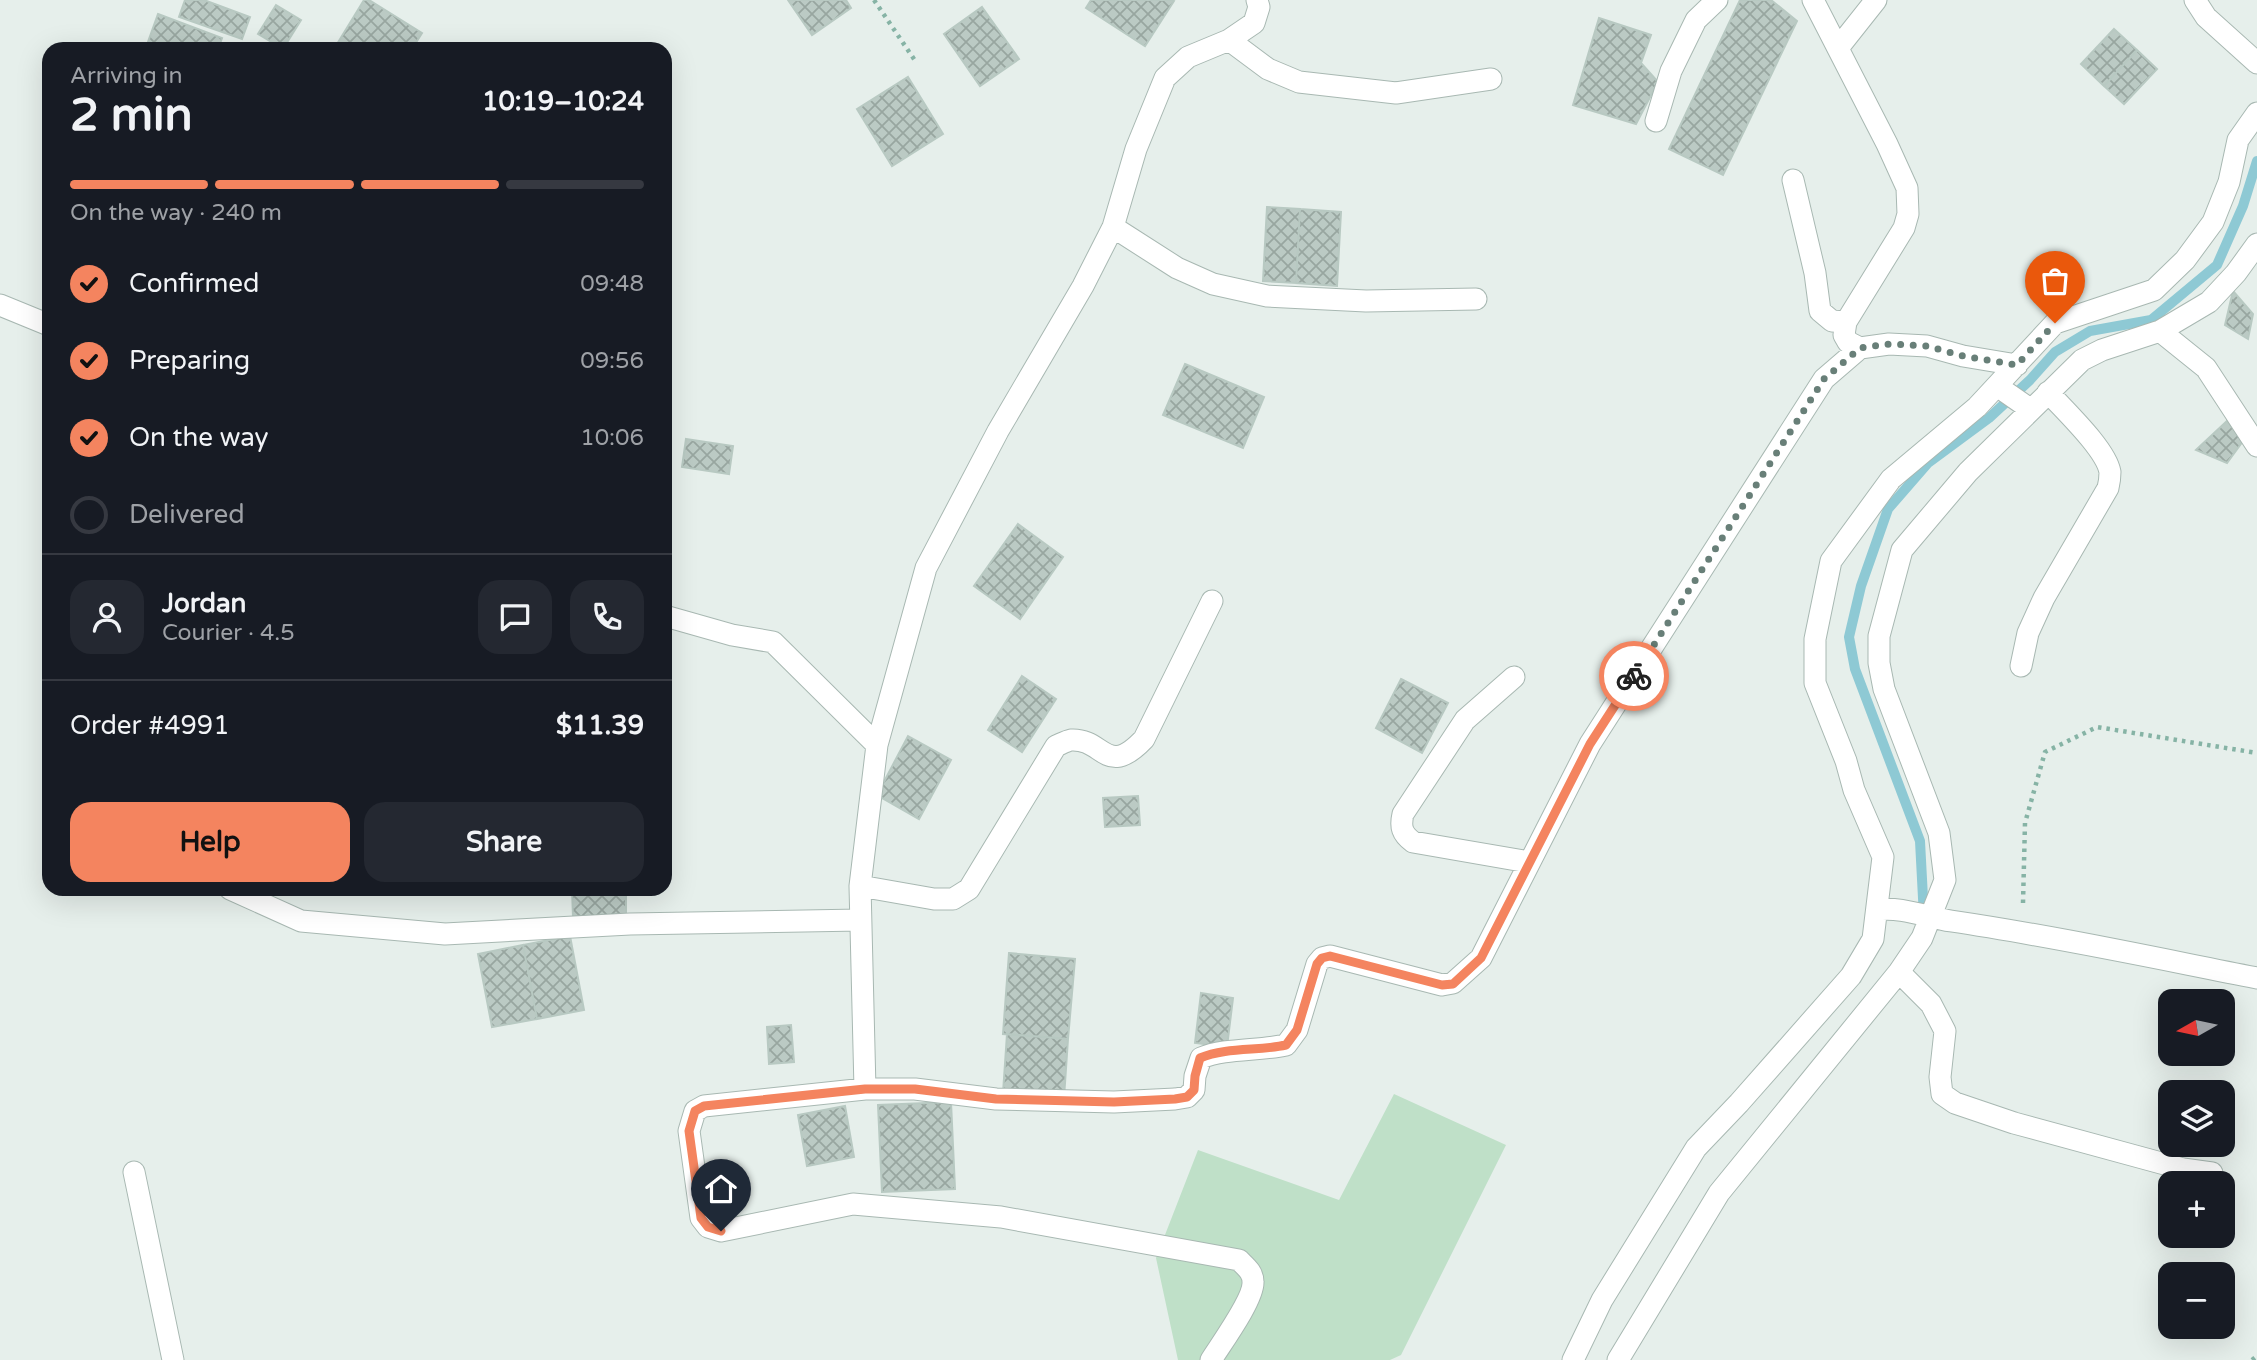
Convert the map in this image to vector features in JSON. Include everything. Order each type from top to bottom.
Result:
[{"type":"street","points":[[865,1089],[860,886],[877,745],[926,568],[998,431],[1083,286],[1113,227],[1136,149],[1165,78],[1188,57],[1229,40],[1254,23],[1259,7],[1257,0]]},
{"type":"street","points":[[1656,121],[1671,71],[1696,20],[1717,0]]},
{"type":"street","points":[[1813,0],[1907,188],[1908,214],[1904,228],[1846,322],[1844,335],[1848,342],[1860,348]]},
{"type":"street","points":[[1838,48],[1876,0]]},
{"type":"street","points":[[2195,0],[2206,17],[2257,63]]},
{"type":"street","points":[[1229,40],[1268,69],[1299,82],[1396,93],[1491,79]]},
{"type":"street","points":[[1573,1360],[1602,1300],[1696,1148],[1740,1103],[1851,976],[1873,939],[1884,909],[1883,857],[1854,790],[1846,761],[1815,683],[1815,639],[1830,561],[1891,479],[2001,388],[2017,365],[2055,323],[2154,289],[2185,260],[2213,222],[2230,182],[2238,140],[2257,113]]},
{"type":"street","points":[[1793,180],[1815,273],[1820,311],[1832,321],[1846,322]]},
{"type":"street","points":[[1113,227],[1177,268],[1213,284],[1267,296],[1366,301],[1476,299]]},
{"type":"street","points":[[1618,1360],[1719,1193],[1899,972],[1922,938],[1945,880],[1939,833],[1884,689],[1879,663],[1878,636],[1902,550],[2027,407],[2048,392],[2082,360],[2102,350],[2160,331],[2209,302],[2236,273],[2257,244]]},
{"type":"street","points":[[0,304],[42,322]]},
{"type":"street","points":[[2160,331],[2206,368],[2257,446]]},
{"type":"street","points":[[1211,1360],[1251,1296],[1254,1283],[1250,1270],[1239,1260],[1001,1217],[853,1204],[721,1231],[708,1227],[701,1218],[689,1131],[695,1111],[704,1106],[865,1089],[915,1089],[996,1099],[1114,1102],[1187,1097],[1194,1090],[1200,1058],[1210,1054],[1286,1045],[1297,1030],[1317,964],[1322,958],[1330,956],[1442,985],[1453,984],[1481,958],[1590,744],[1824,379],[1860,348],[1889,344],[1927,346],[1963,356],[2017,365]]},
{"type":"street","points":[[2001,388],[2027,407]]},
{"type":"street","points":[[2021,666],[2028,633],[2044,598],[2108,488],[2110,472],[2104,458],[2086,434],[2048,392]]},
{"type":"street","points":[[860,886],[934,900],[953,899],[969,889],[1056,746],[1069,740],[1082,741],[1106,754],[1120,756],[1132,752],[1144,739],[1212,601]]},
{"type":"street","points":[[672,618],[732,635],[773,642],[877,745]]},
{"type":"street","points":[[1514,677],[1465,720],[1403,814],[1400,825],[1404,835],[1413,842],[1529,862]]},
{"type":"street","points":[[246,896],[301,921],[445,934],[630,924],[860,920]]},
{"type":"street","points":[[1884,909],[2019,931],[2257,978]]},
{"type":"street","points":[[1899,972],[1931,1004],[1945,1031],[1940,1077],[1942,1094],[1955,1103],[2090,1145],[2198,1171]]},
{"type":"street","points":[[134,1172],[173,1360]]},
{"type":"path","points":[[874,0],[916,62]]},
{"type":"path","points":[[2019,931],[2024,890],[2025,823],[2045,752],[2097,727],[2257,753]]},
{"type":"path","points":[[2252,1360],[2257,1356]]},
{"type":"green space","points":[[1394,1094],[1506,1145],[1401,1355],[1390,1360],[1178,1360],[1156,1258],[1198,1150],[1339,1200]]},
{"type":"building","points":[[185,0],[204,0],[250,17],[242,39],[179,17]]},
{"type":"building","points":[[364,0],[369,0],[422,33],[416,42],[338,42]]},
{"type":"building","points":[[788,0],[846,0],[851,8],[812,35]]},
{"type":"building","points":[[1091,0],[1174,1],[1145,46],[1086,8]]},
{"type":"building","points":[[1740,0],[1771,0],[1797,21],[1723,175],[1669,149]]},
{"type":"building","points":[[276,5],[301,20],[287,42],[271,42],[258,34]]},
{"type":"building","points":[[982,7],[1019,59],[980,86],[944,34]]},
{"type":"building","points":[[158,14],[222,38],[221,42],[148,42]]},
{"type":"building","points":[[1599,18],[1651,35],[1641,63],[1658,82],[1636,124],[1573,105]]},
{"type":"building","points":[[2114,29],[2137,50],[2104,86],[2081,64]]},
{"type":"building","points":[[2137,50],[2157,69],[2124,104],[2104,86]]},
{"type":"building","points":[[908,77],[943,134],[892,166],[857,109]]},
{"type":"building","points":[[1267,207],[1300,209],[1296,283],[1263,281]]},
{"type":"building","points":[[1300,209],[1341,212],[1337,286],[1296,283]]},
{"type":"building","points":[[2233,291],[2253,314],[2248,339],[2225,325]]},
{"type":"building","points":[[1185,364],[1264,397],[1243,448],[1163,415]]},
{"type":"building","points":[[2227,421],[2243,441],[2227,463],[2196,450]]},
{"type":"building","points":[[686,439],[733,446],[729,474],[682,467]]},
{"type":"building","points":[[1018,524],[1063,557],[1020,619],[974,586]]},
{"type":"building","points":[[1022,676],[1056,699],[1022,752],[988,730]]},
{"type":"building","points":[[1401,679],[1448,703],[1422,753],[1376,728]]},
{"type":"building","points":[[908,736],[951,760],[919,819],[877,795]]},
{"type":"building","points":[[1138,796],[1140,825],[1105,827],[1103,798]]},
{"type":"building","points":[[572,896],[626,896],[626,916],[573,917]]},
{"type":"building","points":[[570,936],[584,1010],[537,1019],[523,945]]},
{"type":"building","points":[[523,945],[537,1019],[492,1027],[478,954]]},
{"type":"building","points":[[1009,953],[1075,959],[1068,1039],[1003,1034]]},
{"type":"building","points":[[1201,993],[1233,998],[1227,1047],[1195,1043]]},
{"type":"building","points":[[791,1025],[794,1062],[769,1064],[767,1027]]},
{"type":"building","points":[[1007,1034],[1068,1039],[1064,1098],[1003,1093]]},
{"type":"building","points":[[951,1102],[955,1189],[882,1192],[878,1105]]},
{"type":"building","points":[[845,1106],[854,1157],[807,1166],[798,1115]]},
{"type":"waterway","points":[[1924,917],[1920,841],[1855,669],[1849,637],[1861,586],[1888,509],[1928,463],[1989,418],[2030,380],[2055,352],[2090,331],[2151,320],[2217,265],[2243,206],[2257,161]]},
{"type":"way so far","points":[[1634,676],[1824,379],[1860,348],[1889,344],[1927,346],[1963,356],[2017,365],[2055,323]]},
{"type":"route","points":[[721,1231],[708,1227],[701,1218],[692,1165],[689,1131],[695,1111],[704,1106],[865,1089],[915,1089],[996,1099],[1114,1102],[1175,1099],[1187,1097],[1194,1090],[1200,1058],[1210,1054],[1286,1045],[1297,1030],[1317,964],[1322,958],[1330,956],[1442,985],[1453,984],[1481,958],[1590,744],[1634,676]]}]
